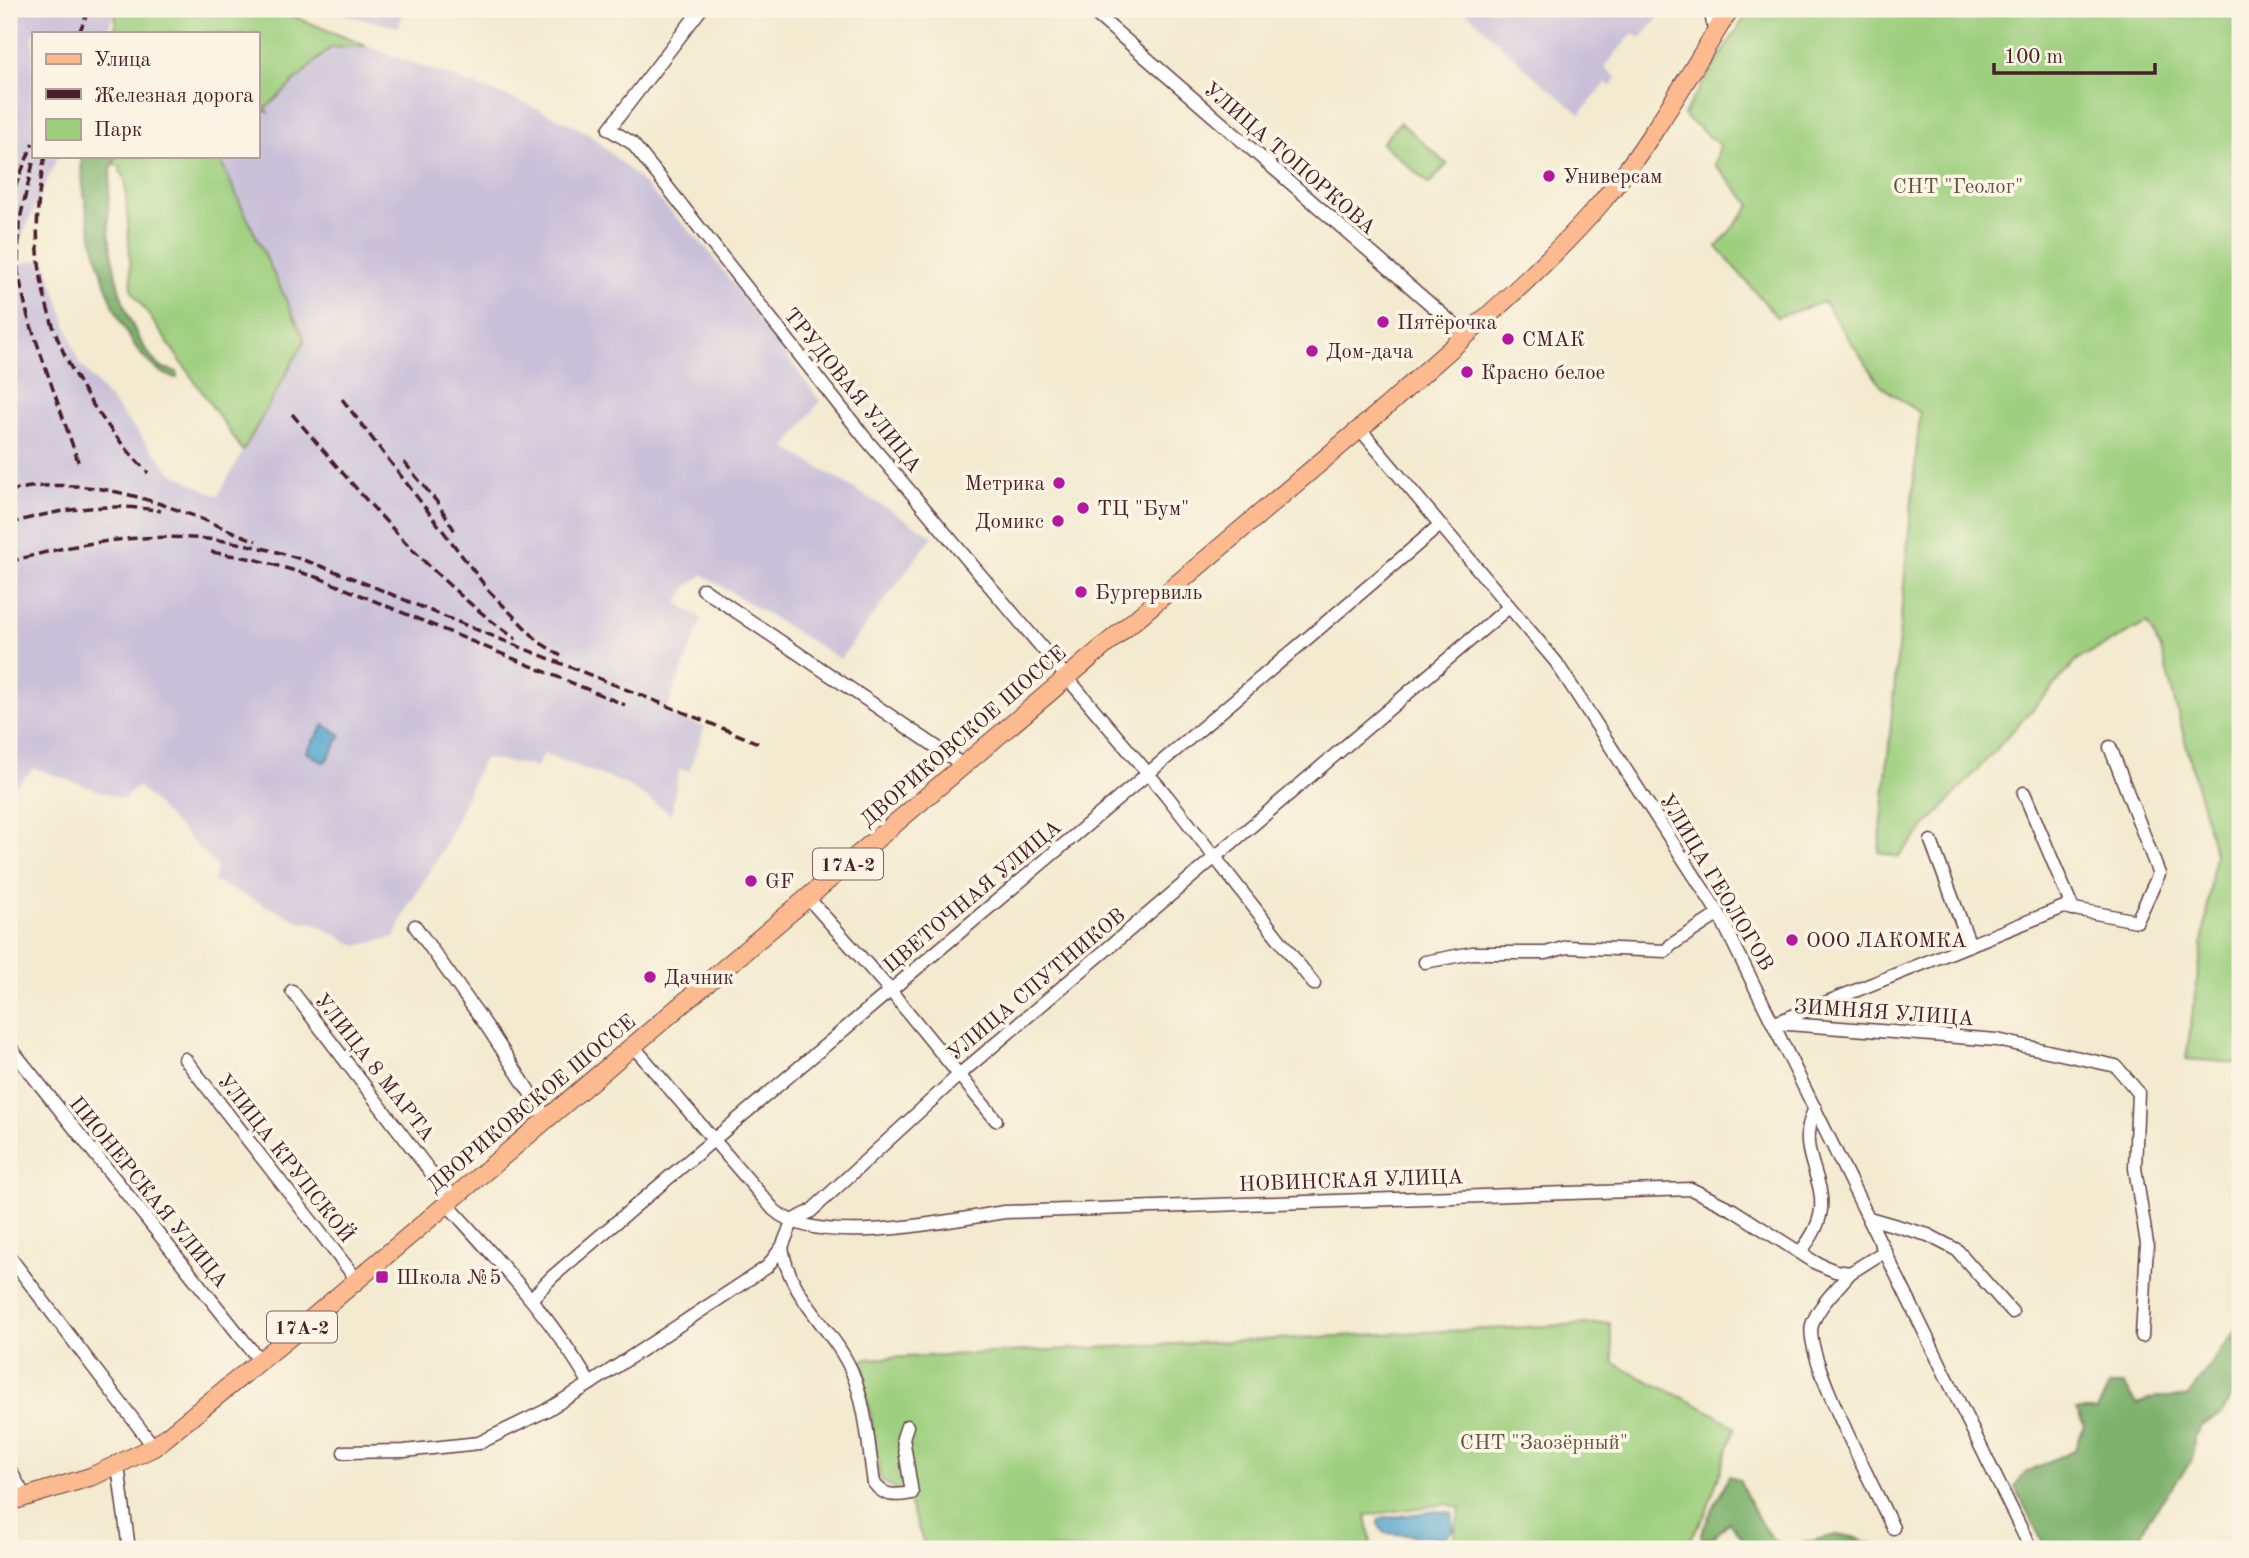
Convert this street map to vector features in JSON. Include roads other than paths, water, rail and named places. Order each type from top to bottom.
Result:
[{"type":"main road","name":"ДВОРИКОВСКОЕ ШОССЕ","points":[[17,1499],[118,1466],[154,1447],[450,1202],[1466,335],[1533,276],[1601,202],[1644,143],[1730,9]]},
{"type":"street","name":"ТРУДОВАЯ УЛИЦА","points":[[701,9],[609,130],[632,143],[865,439],[1149,775],[1314,984]]},
{"type":"street","name":"УЛИЦА ТОПОРКОВА","points":[[1090,9],[1466,335]]},
{"type":"street","points":[[1710,9],[1715,33]]},
{"type":"street","name":"УЛИЦА ГЕОЛОГОВ","points":[[1359,428],[1556,662],[1719,914],[1775,1023],[2031,1549]]},
{"type":"street","name":"ЦВЕТОЧНАЯ УЛИЦА","points":[[532,1298],[552,1277],[889,989],[1149,775],[1440,525]]},
{"type":"street","points":[[703,589],[963,765]]},
{"type":"street","name":"УЛИЦА СПУТНИКОВ","points":[[793,1220],[810,1212],[960,1074],[1509,607]]},
{"type":"street","name":"ЗИМНЯЯ УЛИЦА","points":[[1775,1023],[2064,907],[2137,921],[2159,873],[2110,747]]},
{"type":"street","points":[[2024,793],[2073,909]]},
{"type":"street","points":[[1931,841],[1970,945]]},
{"type":"street","points":[[808,898],[889,989],[996,1120]]},
{"type":"street","points":[[1425,962],[1472,953],[1546,953],[1567,947],[1666,951],[1719,914]]},
{"type":"street","points":[[415,926],[488,1028],[547,1119]]},
{"type":"street","name":"УЛИЦА 8 МАРТА","points":[[292,991],[450,1202],[532,1298],[567,1344],[590,1384]]},
{"type":"street","name":"ЗИМНЯЯ УЛИЦА","points":[[1775,1023],[1997,1040],[2116,1066],[2137,1092],[2135,1168],[2147,1244],[2142,1336]]},
{"type":"street","name":"ПИОНЕРСКАЯ УЛИЦА","points":[[9,1046],[260,1361]]},
{"type":"street","points":[[344,1452],[404,1451],[479,1443],[545,1411],[590,1384],[766,1267],[782,1247],[793,1220],[786,1220],[774,1210],[634,1046]]},
{"type":"street","name":"УЛИЦА КРУПСКОЙ","points":[[185,1059],[357,1280]]},
{"type":"street","points":[[1800,1252],[1814,1235],[1822,1219],[1822,1197],[1806,1133],[1815,1108]]},
{"type":"street","name":"НОВИНСКАЯ УЛИЦА","points":[[793,1220],[808,1226],[842,1230],[903,1226],[1005,1212],[1691,1189],[1733,1210],[1835,1271],[1850,1273]]},
{"type":"street","points":[[1869,1218],[1928,1236],[1957,1250],[2012,1312]]},
{"type":"street","points":[[782,1247],[785,1268],[851,1370],[865,1410],[874,1483],[880,1491],[893,1496],[912,1493],[904,1438],[907,1426]]},
{"type":"street","points":[[1885,1251],[1850,1273],[1825,1303],[1812,1324],[1810,1337],[1822,1377],[1893,1528]]},
{"type":"street","points":[[9,1256],[154,1447]]},
{"type":"street","points":[[118,1466],[129,1549]]},
{"type":"street","points":[[9,1468],[17,1499]]},
{"type":"water","points":[[324,725],[341,735],[327,760],[323,762],[306,752]]},
{"type":"water","points":[[1437,1511],[1452,1513],[1454,1529],[1444,1538],[1384,1533],[1378,1524],[1379,1519]]},
{"type":"railway","points":[[79,32],[89,9]]},
{"type":"railway","points":[[9,202],[32,145]]},
{"type":"railway","points":[[45,158],[38,203],[38,247],[43,289],[54,328],[70,366],[91,402],[117,438],[148,473]]},
{"type":"railway","points":[[33,163],[19,223],[18,272],[28,317],[79,464]]},
{"type":"railway","points":[[342,399],[489,591],[539,642],[561,656]]},
{"type":"railway","points":[[292,414],[397,534],[454,589],[516,639]]},
{"type":"railway","points":[[404,462],[437,502],[456,533]]},
{"type":"railway","points":[[9,491],[42,486],[73,486],[135,496],[256,541]]},
{"type":"railway","points":[[9,524],[84,508],[123,507],[161,511]]},
{"type":"railway","points":[[9,562],[82,545],[157,537],[207,539],[269,550],[360,581],[758,743]]},
{"type":"railway","points":[[211,552],[254,559],[323,579]]},
{"type":"railway","points":[[317,577],[625,705]]},
{"type":"place","name":"Универсам","points":[[1549,176]]},
{"type":"place","name":"Пятёрочка","points":[[1383,322]]},
{"type":"place","name":"СМАК","points":[[1508,339]]},
{"type":"place","name":"Дом-дача","points":[[1312,351]]},
{"type":"place","name":"Красно белое","points":[[1467,372]]},
{"type":"place","name":"Метрика","points":[[1059,483]]},
{"type":"place","name":"ТЦ \"Бум\"","points":[[1083,508]]},
{"type":"place","name":"Домикс","points":[[1058,521]]},
{"type":"place","name":"Бургервиль","points":[[1081,592]]},
{"type":"place","name":"GF","points":[[751,881]]},
{"type":"place","name":"ООО ЛАКОМКА","points":[[1792,940]]},
{"type":"place","name":"Дачник","points":[[650,977]]},
{"type":"place","name":"Школа №5","points":[[382,1277]]},
{"type":"park label","name":"СНТ \"Геолог\"","points":[[1958,186]]},
{"type":"park label","name":"СНТ \"Заозёрный\"","points":[[1544,1442]]}]
